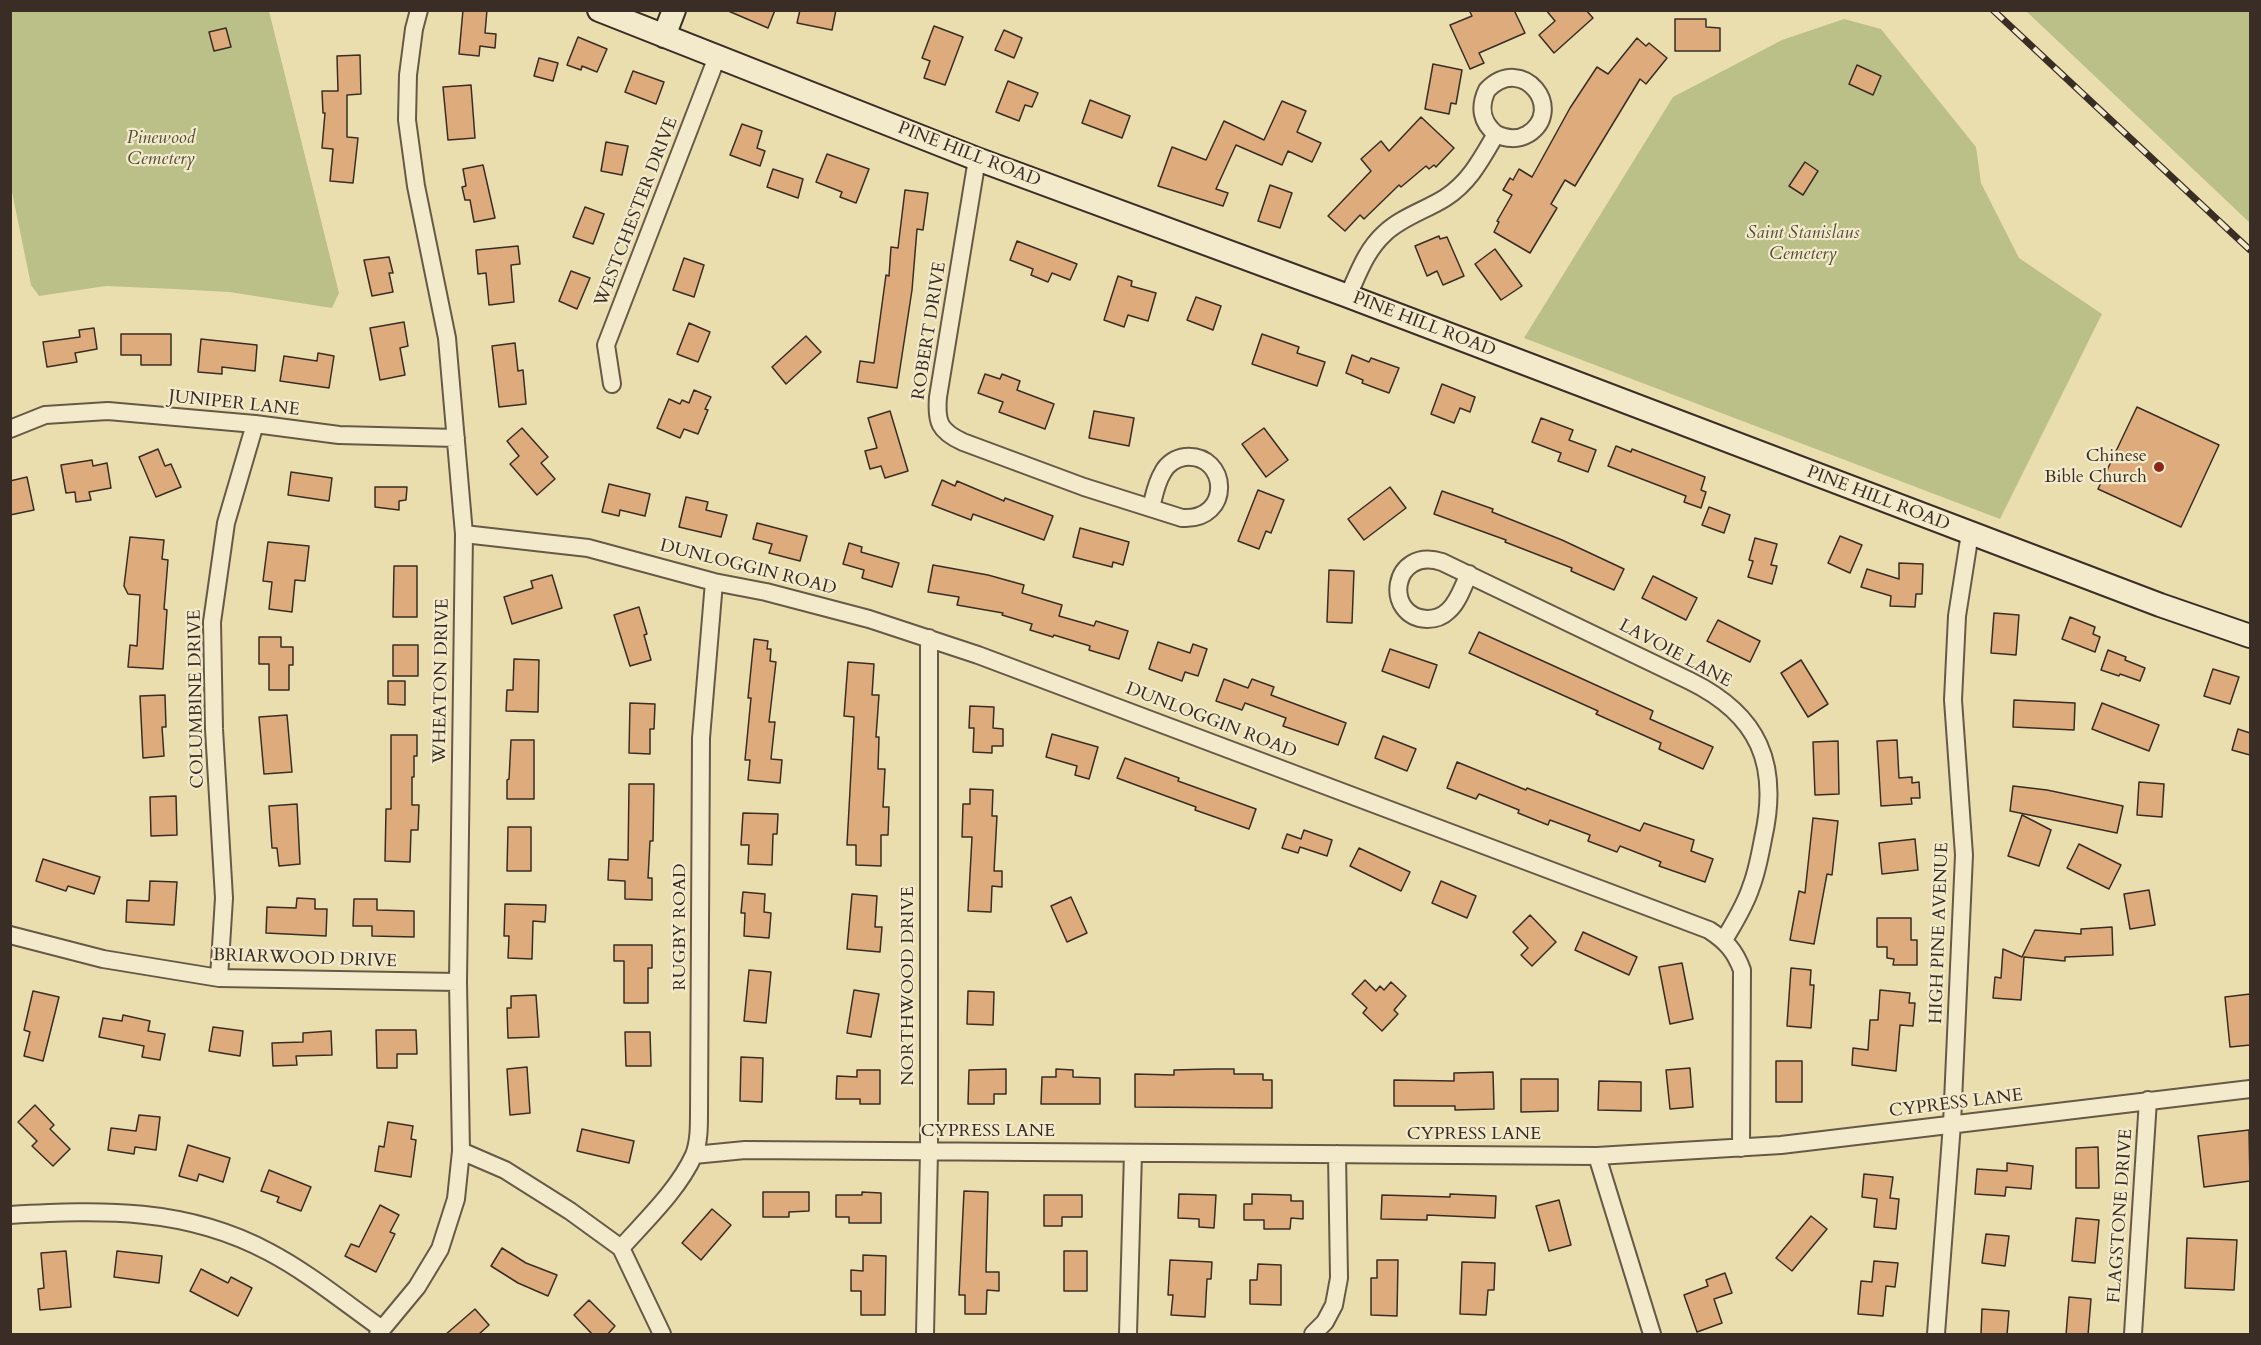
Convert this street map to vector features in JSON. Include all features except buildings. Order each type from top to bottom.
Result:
[{"type":"street","name":"WHEATON DRIVE","points":[[380,1332],[417,1287],[440,1250],[456,1199],[461,1151],[458,982],[464,534],[447,338],[416,186],[407,120],[408,75],[414,28],[419,10]]},
{"type":"street","name":"PINE HILL ROAD","points":[[599,10],[977,159],[1347,296],[2160,605],[2250,636]]},
{"type":"street","points":[[664,36],[674,10]]},
{"type":"street","name":"WESTCHESTER DRIVE","points":[[612,384],[606,345],[717,57]]},
{"type":"street","points":[[1347,296],[1364,260],[1374,245],[1386,232],[1446,198],[1462,185],[1475,170],[1496,134]]},
{"type":"street","name":"ROBERT DRIVE","points":[[977,159],[938,397],[937,412],[940,425],[949,435],[963,442],[1084,487],[1151,508]]},
{"type":"street","name":"JUNIPER LANE","points":[[10,429],[45,415],[108,411],[255,424],[339,435],[456,438]]},
{"type":"street","name":"COLUMBINE DRIVE","points":[[219,978],[224,898],[214,729],[213,622],[226,523],[255,424]]},
{"type":"street","name":"HIGH PINE AVENUE","points":[[1936,1335],[1952,1124],[1965,855],[1953,700],[1957,615],[1970,533]]},
{"type":"street","name":"DUNLOGGIN ROAD","points":[[464,534],[588,548],[714,582],[765,592],[858,616],[929,638],[1693,923],[1724,940],[1736,953],[1742,970],[1741,1148]]},
{"type":"street","name":"LAVOIE LANE","points":[[1469,574],[1706,689],[1738,714],[1751,732],[1761,748],[1768,767],[1770,803],[1752,887],[1724,940]]},
{"type":"street","name":"RUGBY ROAD","points":[[621,1248],[667,1196],[694,1155],[699,1113],[701,738],[714,582]]},
{"type":"street","name":"NORTHWOOD DRIVE","points":[[925,1335],[929,1151],[929,638]]},
{"type":"street","name":"BRIARWOOD DRIVE","points":[[10,935],[103,959],[219,978],[458,982]]},
{"type":"street","name":"CYPRESS LANE","points":[[694,1155],[745,1150],[1597,1156],[1781,1146],[2250,1089]]},
{"type":"street","name":"FLAGSTONE DRIVE","points":[[2133,1335],[2148,1101]]},
{"type":"street","points":[[461,1151],[505,1170],[570,1211],[621,1248],[662,1335]]},
{"type":"street","points":[[1128,1335],[1133,1153]]},
{"type":"street","points":[[1313,1335],[1325,1322],[1334,1305],[1339,1278],[1337,1154]]},
{"type":"street","points":[[1597,1156],[1652,1335]]},
{"type":"street","points":[[10,1215],[87,1211],[141,1213],[177,1219],[221,1231],[254,1245],[293,1267],[380,1332]]},
{"type":"green space","name":"Pinewood Cemetery","points":[[10,11],[269,11],[339,293],[332,308],[229,292],[106,286],[39,296],[31,285],[11,187]]},
{"type":"green space","points":[[2026,11],[2250,11],[2250,223]]},
{"type":"green space","name":"Saint Stanislaus Cemetery","points":[[1844,19],[1881,29],[1976,147],[1981,183],[2019,258],[2102,314],[2000,519],[1524,338],[1673,97],[1782,40]]},
{"type":"railway","points":[[1993,10],[2250,250]]},
{"type":"place","name":"Chinese Bible Church","points":[[2159,467]]}]
